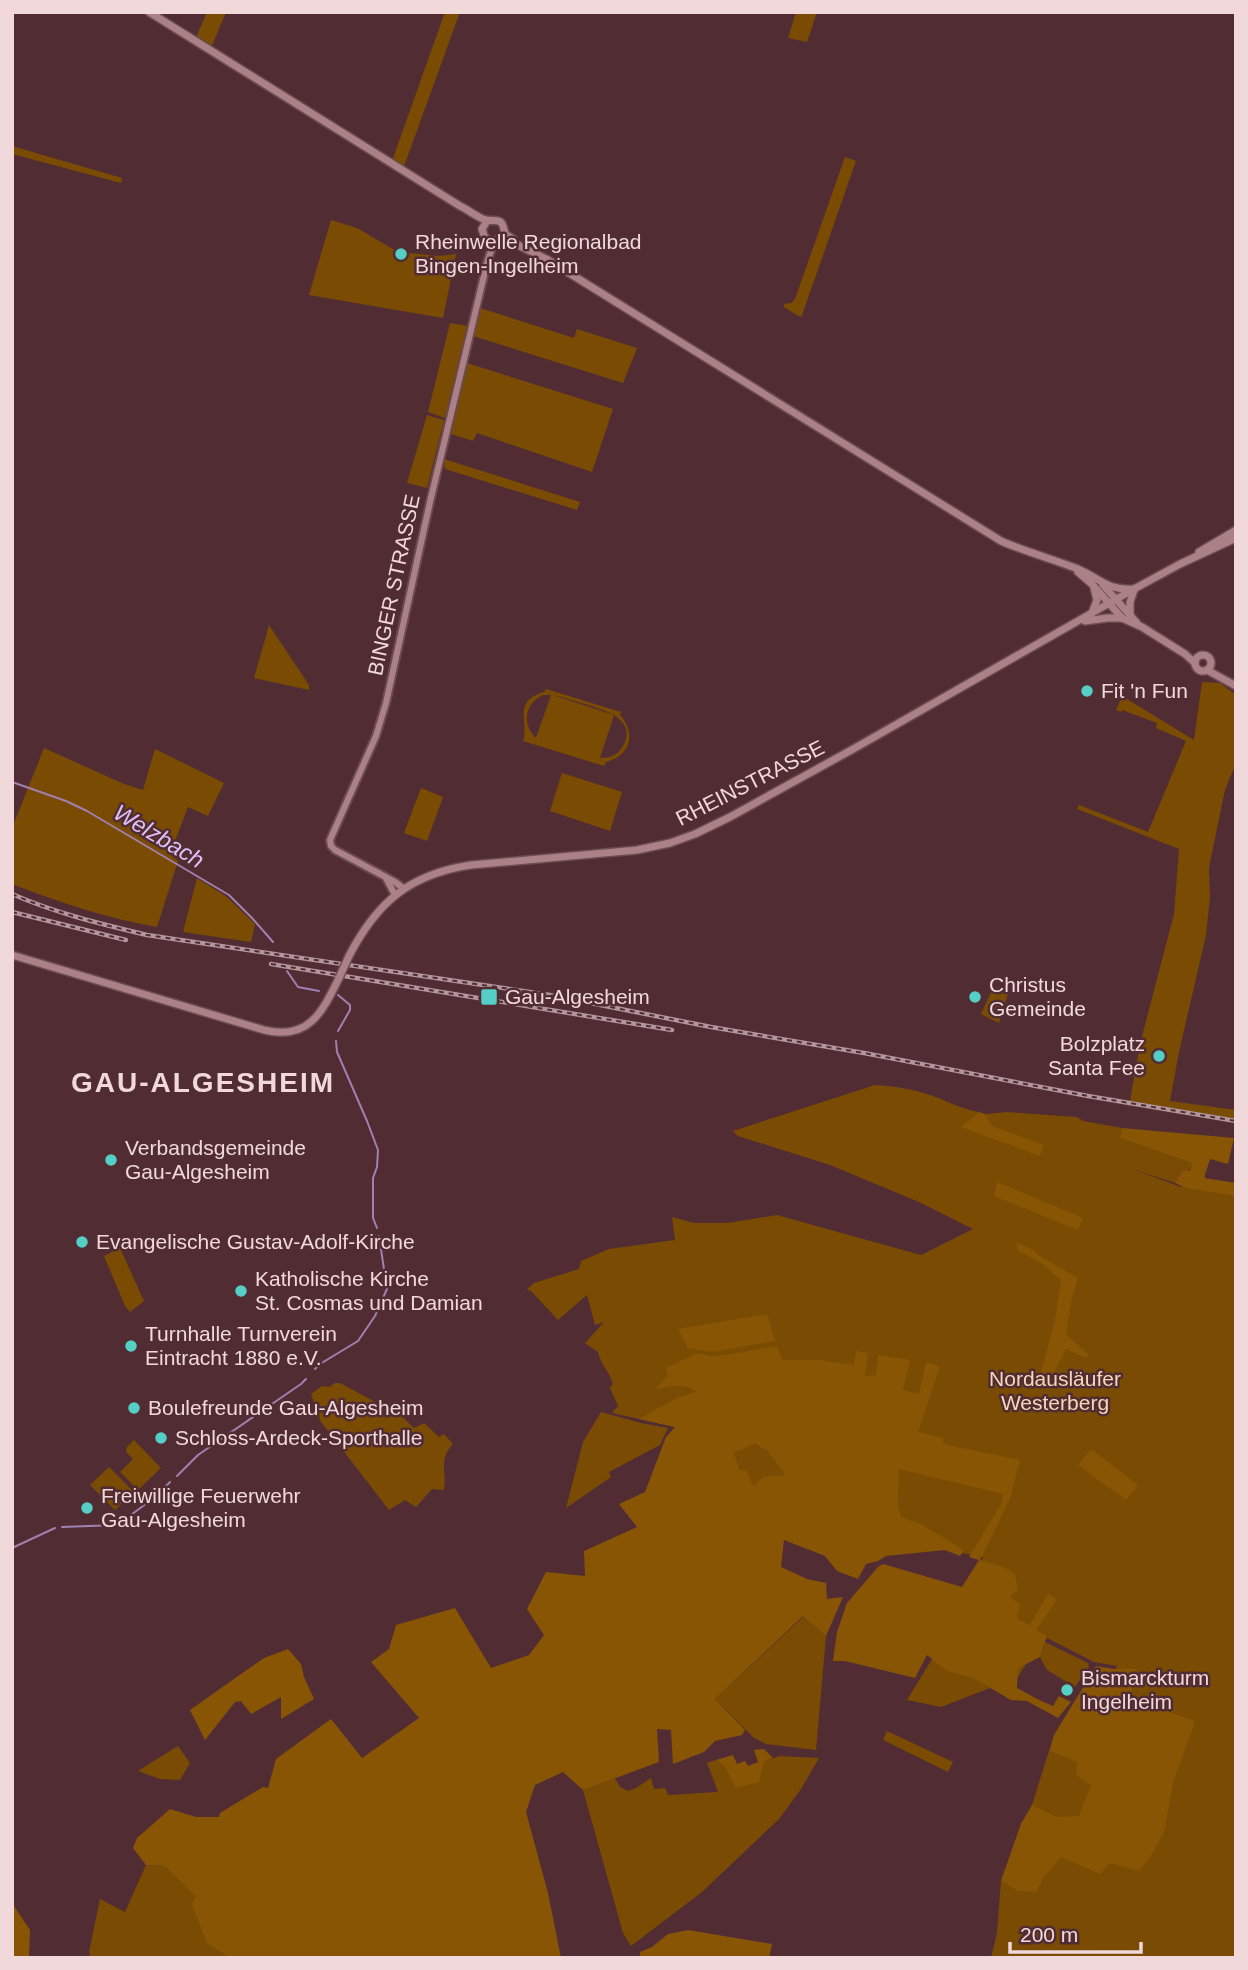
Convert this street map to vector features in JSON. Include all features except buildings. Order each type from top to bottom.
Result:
[{"type":"main road","points":[[149,12],[485,223]]},
{"type":"main road","points":[[497,238],[503,224],[493,219],[485,223],[482,234],[540,256],[1001,541],[1065,565],[1096,583],[1115,589],[1134,589],[1126,617]]},
{"type":"main road","points":[[1181,564],[1236,530]]},
{"type":"main road","points":[[1181,564],[1236,538]]},
{"type":"main road","name":"RHEINSTRASSE","points":[[12,955],[264,1030],[279,1033],[296,1031],[310,1023],[324,1008],[349,956],[373,916],[403,888],[432,874],[458,867],[637,850],[695,834],[730,817],[1181,564]]},
{"type":"main road","points":[[1096,583],[1126,617],[1196,660],[1199,670],[1209,667]]},
{"type":"main road","points":[[1092,614],[1097,597],[1096,583]]},
{"type":"main road","points":[[1077,623],[1126,617]]},
{"type":"main road","points":[[1196,660],[1203,654],[1208,656],[1209,667],[1236,685]]},
{"type":"street","name":"BINGER STRASSE","points":[[403,888],[335,850],[330,840],[376,736],[386,703],[487,263],[497,238]]},
{"type":"street","points":[[386,877],[395,895]]},
{"type":"green space","points":[[207,12],[226,12],[210,50],[195,40]]},
{"type":"green space","points":[[445,12],[460,12],[403,169],[392,161]]},
{"type":"green space","points":[[796,12],[817,12],[807,42],[788,38]]},
{"type":"green space","points":[[12,146],[122,178],[121,183],[12,154]]},
{"type":"green space","points":[[845,157],[856,161],[800,317],[784,307],[784,304],[795,299]]},
{"type":"green space","points":[[331,220],[357,228],[398,252],[439,256],[456,254],[443,318],[309,295]]},
{"type":"green space","points":[[480,308],[574,338],[577,329],[637,348],[623,383],[473,336]]},
{"type":"green space","points":[[450,323],[467,326],[445,418],[428,412]]},
{"type":"green space","points":[[467,363],[613,409],[592,472],[477,433],[473,441],[451,434]]},
{"type":"green space","points":[[427,415],[444,420],[427,488],[407,483]]},
{"type":"green space","points":[[444,459],[580,502],[577,510],[445,469]]},
{"type":"green space","points":[[269,625],[309,685],[309,690],[254,678]]},
{"type":"green space","points":[[1202,682],[1220,683],[1236,695],[1236,763],[1225,790],[1209,867],[1210,897],[1206,935],[1170,1101],[1236,1110],[1236,1119],[1130,1101],[1140,1044],[1174,914],[1179,849],[1077,809],[1079,805],[1148,832],[1186,741],[1156,728],[1157,723],[1116,710],[1122,696],[1194,740]]},
{"type":"green space","points":[[546,689],[621,712],[629,737],[625,750],[604,766],[523,741],[525,707],[534,696]],"holes":[[[543,695],[551,695],[536,738],[529,727],[527,715],[537,699]],[[553,695],[592,706],[612,714]],[[614,715],[626,728],[623,746],[619,752],[600,758]]]},
{"type":"green space","points":[[44,748],[143,790],[155,749],[224,783],[208,816],[188,807],[170,854],[178,861],[157,927],[84,909],[12,884],[12,828]]},
{"type":"green space","points":[[562,773],[622,792],[610,831],[550,811]]},
{"type":"green space","points":[[421,788],[443,797],[427,841],[404,833]]},
{"type":"green space","points":[[197,878],[227,897],[255,924],[251,942],[183,932]]},
{"type":"green space","points":[[993,988],[1008,994],[999,1023],[981,1014]]},
{"type":"green space","name":"Nordausläufer Westerberg","points":[[875,1085],[917,1091],[979,1112],[962,1127],[986,1116],[985,1114],[1007,1112],[1077,1117],[1083,1121],[1122,1128],[1129,1141],[1193,1163],[1189,1171],[1182,1171],[1175,1183],[1130,1168],[1181,1187],[1205,1175],[1205,1179],[1236,1183],[1236,1958],[991,1958],[997,1933],[1001,1881],[1021,1824],[1032,1805],[1054,1735],[1087,1729],[1117,1666],[1094,1662],[1043,1636],[1013,1685],[982,1683],[990,1688],[941,1707],[907,1700],[932,1659],[983,1557],[946,1550],[901,1528],[862,1450],[679,1428],[612,1413],[618,1406],[610,1388],[612,1380],[598,1352],[585,1343],[604,1322],[595,1325],[587,1295],[558,1320],[527,1289],[534,1283],[579,1269],[581,1261],[609,1249],[675,1240],[672,1217],[694,1223],[728,1223],[777,1215],[921,1255],[973,1229],[919,1202],[830,1165],[738,1136],[733,1131]]},
{"type":"green space","points":[[120,1248],[144,1301],[130,1312],[104,1256]]},
{"type":"green space","points":[[340,1383],[381,1405],[391,1406],[414,1428],[424,1423],[439,1437],[444,1434],[453,1444],[444,1461],[444,1490],[432,1489],[416,1507],[405,1500],[389,1510],[321,1422],[311,1394],[322,1386],[330,1387]]},
{"type":"green space","points":[[601,1412],[668,1428],[660,1445],[609,1472],[611,1477],[566,1508],[583,1442]]},
{"type":"green space","points":[[134,1440],[161,1468],[138,1490],[120,1472],[133,1459],[126,1452]]},
{"type":"green space","points":[[755,1444],[767,1451],[784,1473],[784,1477],[764,1476],[753,1487],[740,1470],[734,1453]]},
{"type":"green space","points":[[109,1467],[134,1492],[115,1510],[90,1485]]},
{"type":"green space","points":[[804,1616],[826,1636],[816,1750],[766,1744],[753,1737],[715,1699]]},
{"type":"green space","points":[[1045,1642],[1088,1663],[1089,1667],[1075,1687],[1047,1670],[1040,1657]]},
{"type":"green space","points":[[887,1731],[953,1762],[948,1772],[883,1740]]},
{"type":"green space","points":[[178,1746],[190,1763],[180,1780],[160,1779],[138,1771]]},
{"type":"green space","points":[[780,1756],[819,1758],[779,1819],[702,1892],[631,1946],[623,1933],[583,1790],[615,1778],[620,1787],[628,1791],[651,1778],[654,1789],[665,1788],[668,1795],[718,1792],[707,1763],[716,1760],[725,1767],[735,1788],[764,1761]]},
{"type":"green space","points":[[146,1865],[164,1866],[197,1896],[207,1942],[230,1958],[91,1958],[89,1952],[100,1899],[125,1912]]},
{"type":"shaded area","points":[[979,1112],[985,1114],[992,1126],[1044,1145],[1040,1156],[961,1127]]},
{"type":"shaded area","points":[[1122,1128],[1234,1138],[1228,1164],[1210,1159],[1204,1178],[1236,1183],[1236,1196],[1186,1188],[1175,1183],[1182,1171],[1190,1171],[1192,1163],[1120,1138]]},
{"type":"shaded area","points":[[997,1182],[1083,1218],[1078,1230],[994,1196]]},
{"type":"shaded area","points":[[1017,1243],[1032,1249],[1078,1278],[1066,1334],[1088,1354],[1086,1358],[1066,1349],[1051,1379],[1040,1375],[1055,1320],[1061,1280],[1040,1262],[1018,1251]]},
{"type":"shaded area","points":[[767,1314],[775,1341],[712,1352],[688,1348],[678,1329]]},
{"type":"shaded area","points":[[777,1346],[782,1360],[818,1360],[854,1365],[856,1351],[868,1353],[865,1376],[876,1375],[878,1355],[910,1360],[903,1390],[919,1394],[926,1362],[940,1366],[918,1432],[943,1438],[943,1444],[1020,1460],[1010,1499],[980,1560],[1015,1574],[1018,1590],[1010,1597],[1020,1604],[1017,1619],[1030,1625],[1048,1593],[1057,1600],[1036,1630],[1047,1636],[1040,1657],[1018,1668],[1017,1688],[1053,1706],[1059,1696],[1071,1702],[1058,1718],[1027,1701],[1011,1700],[973,1678],[947,1671],[927,1655],[915,1678],[845,1661],[833,1661],[837,1632],[847,1603],[878,1567],[883,1564],[962,1587],[979,1560],[969,1557],[1001,1504],[1003,1494],[899,1469],[898,1504],[901,1517],[921,1524],[964,1550],[960,1556],[945,1550],[886,1556],[866,1564],[858,1579],[837,1571],[825,1556],[784,1540],[781,1567],[807,1579],[826,1583],[827,1599],[843,1597],[826,1636],[803,1616],[715,1699],[745,1730],[742,1735],[715,1741],[704,1752],[673,1764],[671,1730],[657,1729],[659,1762],[583,1790],[563,1772],[535,1785],[526,1812],[548,1893],[561,1958],[230,1958],[207,1943],[192,1905],[196,1896],[164,1866],[146,1865],[133,1848],[137,1838],[170,1809],[196,1817],[219,1817],[220,1813],[263,1787],[268,1788],[276,1759],[331,1719],[362,1758],[419,1718],[371,1662],[389,1649],[396,1625],[455,1608],[491,1668],[529,1655],[544,1635],[527,1609],[546,1572],[585,1576],[584,1551],[637,1527],[619,1504],[645,1492],[666,1437],[675,1427],[639,1419],[679,1397],[696,1392],[682,1386],[655,1389],[668,1376],[666,1368],[698,1353],[710,1356]],"holes":[[[755,1444],[767,1451],[784,1476],[764,1476],[753,1486],[746,1470],[740,1470],[734,1453]]]},
{"type":"shaded area","points":[[1091,1449],[1138,1485],[1126,1500],[1078,1465]]},
{"type":"shaded area","points":[[288,1649],[301,1664],[314,1699],[281,1719],[281,1697],[251,1714],[241,1701],[235,1702],[205,1740],[190,1710],[264,1658]]},
{"type":"shaded area","points":[[1096,1666],[1136,1669],[1130,1699],[1195,1721],[1173,1783],[1164,1832],[1139,1871],[1110,1863],[1100,1874],[1061,1857],[1043,1878],[1036,1892],[1018,1891],[1001,1881],[1021,1824],[1032,1805],[1057,1817],[1079,1816],[1091,1785],[1076,1775],[1077,1762],[1050,1751],[1054,1735]]},
{"type":"shaded area","points":[[764,1749],[773,1758],[764,1761],[759,1782],[735,1788],[725,1767],[716,1760],[733,1755],[737,1764],[745,1761],[748,1766],[758,1762],[754,1750]]},
{"type":"shaded area","points":[[12,1903],[30,1930],[29,1958],[12,1958]]},
{"type":"shaded area","points":[[688,1930],[772,1944],[769,1958],[640,1958],[640,1952],[652,1947],[668,1934]]},
{"type":"waterway","name":"Welzbach","points":[[12,782],[87,811],[229,895],[273,942]]},
{"type":"waterway","name":"Welzbach","points":[[287,971],[298,987],[319,991]]},
{"type":"waterway","name":"Welzbach","points":[[338,995],[350,1005],[338,1031]]},
{"type":"waterway","name":"Welzbach","points":[[336,1041],[337,1052],[378,1150],[373,1178],[373,1218],[377,1228]]},
{"type":"waterway","name":"Welzbach","points":[[315,1369],[358,1341],[375,1316],[387,1289],[379,1236]]},
{"type":"waterway","name":"Welzbach","points":[[177,1476],[198,1455],[306,1379]]},
{"type":"waterway","name":"Welzbach","points":[[62,1527],[117,1525],[154,1498],[170,1482]]},
{"type":"waterway","name":"Welzbach","points":[[12,1548],[55,1528]]},
{"type":"railway","points":[[12,894],[61,912],[147,935],[550,995],[711,1027],[1236,1121]]},
{"type":"railway","points":[[12,912],[126,940]]},
{"type":"railway","points":[[271,964],[672,1030]]},
{"type":"place","name":"Rheinwelle Regionalbad Bingen-Ingelheim","points":[[401,254]]},
{"type":"place","name":"Fit 'n Fun","points":[[1087,691]]},
{"type":"place","name":"Gau-Algesheim","points":[[489,997]]},
{"type":"place","name":"Christus Gemeinde","points":[[975,997]]},
{"type":"place","name":"Bolzplatz Santa Fee","points":[[1159,1056]]},
{"type":"place","name":"Verbandsgemeinde Gau-Algesheim","points":[[111,1160]]},
{"type":"place","name":"Evangelische Gustav-Adolf-Kirche","points":[[82,1242]]},
{"type":"place","name":"Katholische Kirche St. Cosmas und Damian","points":[[241,1291]]},
{"type":"place","name":"Turnhalle Turnverein Eintracht 1880 e.V.","points":[[131,1346]]},
{"type":"place","name":"Boulefreunde Gau-Algesheim","points":[[134,1408]]},
{"type":"place","name":"Schloss-Ardeck-Sporthalle","points":[[161,1438]]},
{"type":"place","name":"Freiwillige Feuerwehr Gau-Algesheim","points":[[87,1508]]},
{"type":"place","name":"Bismarckturm Ingelheim","points":[[1067,1690]]},
{"type":"district","name":"GAU-ALGESHEIM","points":[[203,1082]]}]
